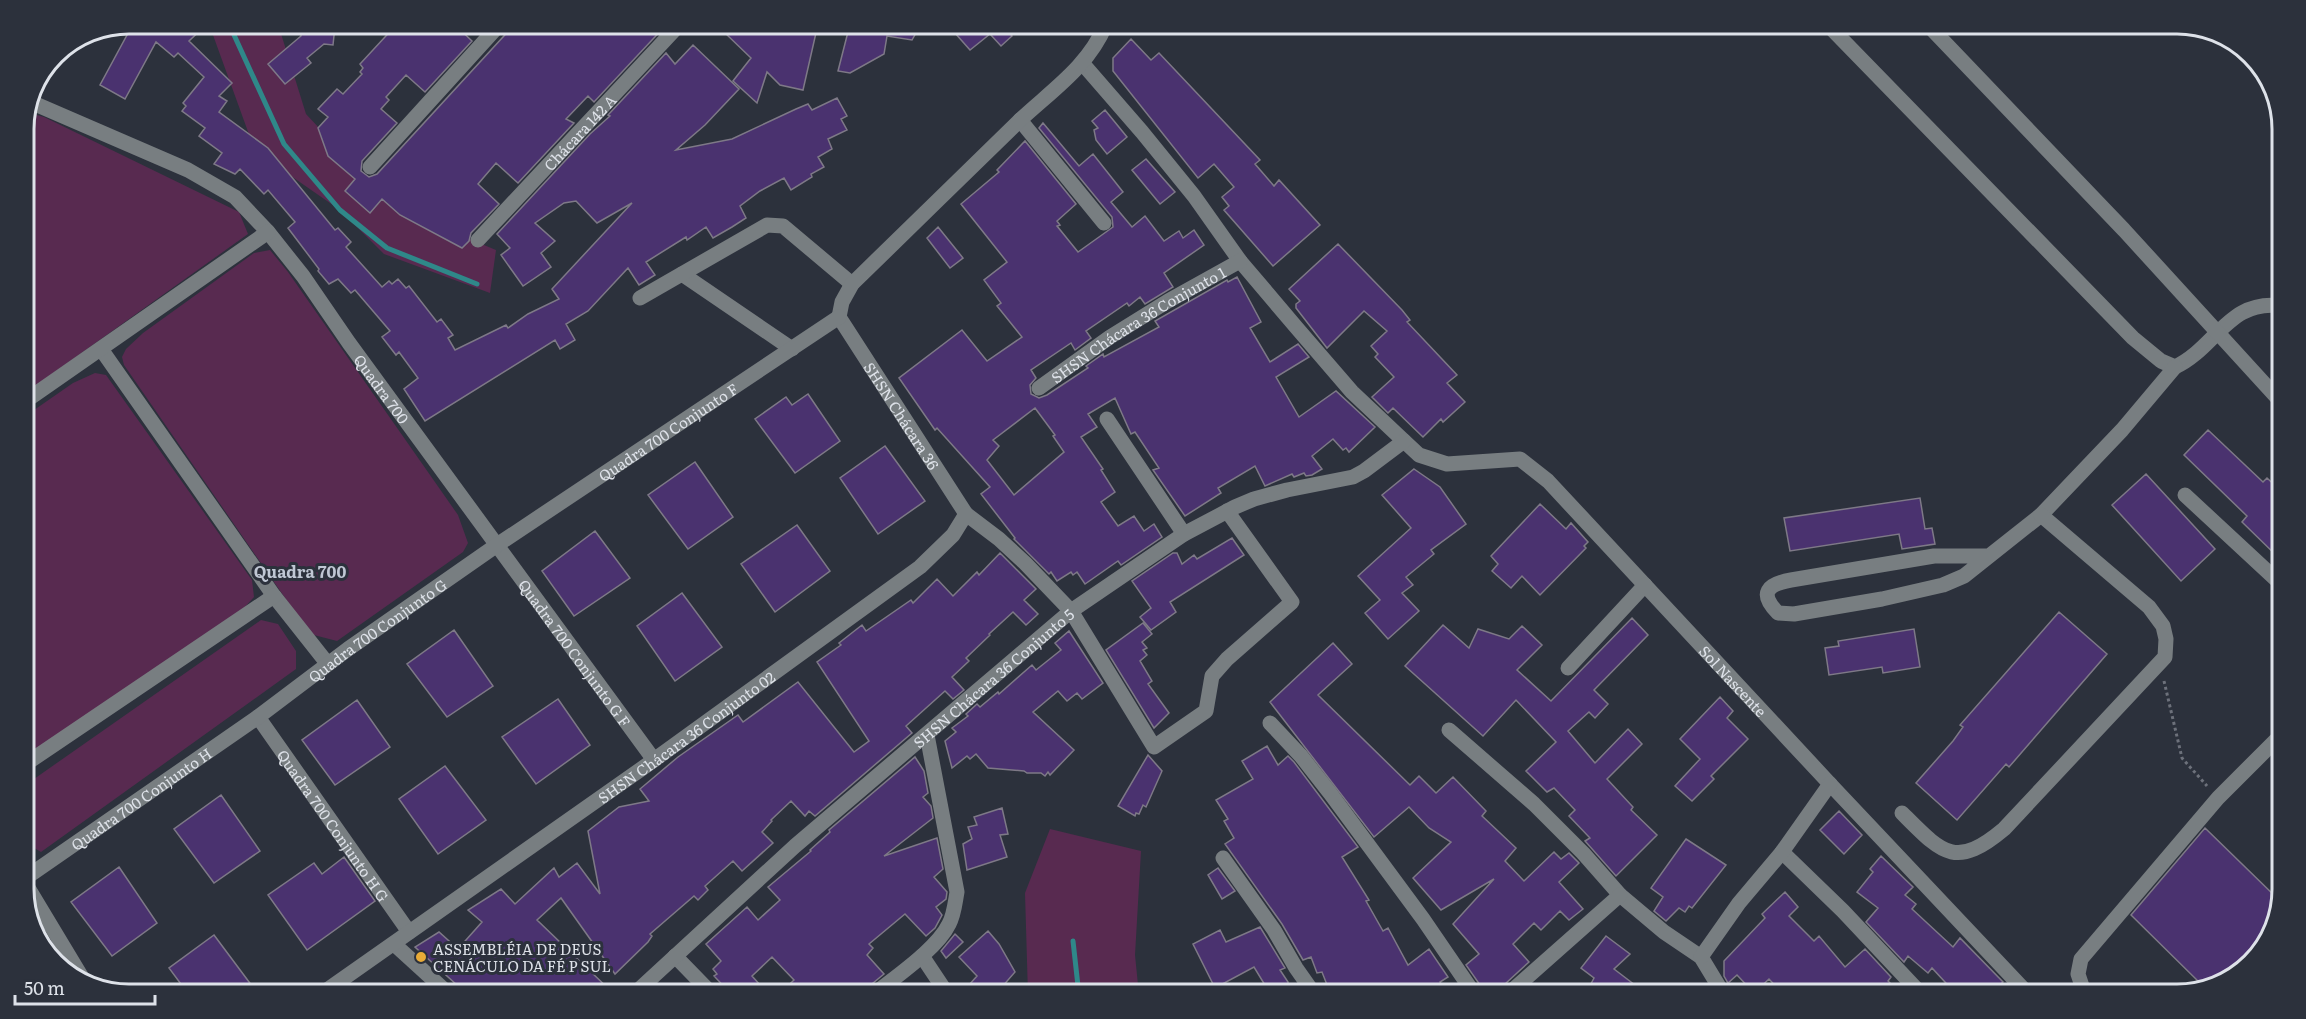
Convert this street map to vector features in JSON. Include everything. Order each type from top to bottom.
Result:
[{"type":"street","points":[[370,167],[491,34]]},
{"type":"street","name":"Chácara 142 A","points":[[478,240],[671,34]]},
{"type":"street","points":[[839,317],[842,302],[852,284],[1020,120],[1083,64],[1101,34]]},
{"type":"street","points":[[1837,34],[2133,338],[2161,361],[2175,367]]},
{"type":"street","points":[[1936,34],[2271,391]]},
{"type":"street","name":"Sol Nascente","points":[[1083,64],[1194,196],[1240,261],[1352,392],[1419,455],[1447,464],[1520,459],[1548,481],[2019,984]]},
{"type":"street","name":"Quadra 700","points":[[38,105],[188,170],[235,196],[268,232],[303,276],[497,545]]},
{"type":"street","points":[[1020,120],[1104,223]]},
{"type":"street","points":[[639,298],[766,225],[783,226],[852,284]]},
{"type":"street","points":[[35,394],[268,232]]},
{"type":"street","name":"SHSN Chácara 36 Conjunto 1","points":[[1039,388],[1120,331],[1240,261]]},
{"type":"street","points":[[682,274],[792,349]]},
{"type":"street","points":[[1988,556],[1934,556],[1791,579],[1774,583],[1769,590],[1769,598],[1778,613],[1788,615],[1881,599],[1943,585],[1964,576],[2041,515],[2122,430],[2175,367],[2189,360],[2233,318],[2260,304],[2271,305]]},
{"type":"street","name":"Quadra 700 Conjunto F","points":[[497,545],[839,317]]},
{"type":"street","name":"SHSN Chácara 36","points":[[839,317],[966,514]]},
{"type":"street","points":[[100,349],[274,596],[327,663]]},
{"type":"street","points":[[1107,419],[1184,534]]},
{"type":"street","name":"SHSN Chácara 36 Conjunto 5","points":[[645,984],[795,846],[1071,611],[1184,534],[1227,511],[1265,496],[1353,477],[1404,441]]},
{"type":"street","points":[[2185,495],[2272,575]]},
{"type":"street","points":[[966,514],[999,539],[1025,563],[1071,611],[1154,747],[1206,711],[1212,676],[1227,659],[1292,602],[1227,511]]},
{"type":"street","name":"SHSN Chácara 36 Conjunto 02","points":[[336,984],[654,760],[921,567],[953,535],[966,514]]},
{"type":"street","points":[[1902,813],[1936,845],[1951,853],[1962,854],[1978,849],[2004,829],[2165,657],[2166,639],[2163,626],[2142,601],[2041,515]]},
{"type":"street","name":"Quadra 700 Conjunto G","points":[[258,717],[327,663],[497,545]]},
{"type":"street","name":"Quadra 700 Conjunto G F","points":[[497,545],[654,760]]},
{"type":"street","points":[[1568,668],[1645,585]]},
{"type":"street","points":[[35,758],[274,596]]},
{"type":"street","name":"Quadra 700 Conjunto H","points":[[35,872],[258,717]]},
{"type":"street","name":"Quadra 700 Conjunto H G","points":[[258,717],[410,932]]},
{"type":"street","points":[[1270,723],[1290,743],[1330,793],[1423,919],[1467,984]]},
{"type":"street","points":[[1449,730],[1534,804],[1583,853],[1620,895],[1664,932],[1701,957],[1717,984]]},
{"type":"street","points":[[887,984],[922,956],[949,925],[957,892],[927,735]]},
{"type":"street","points":[[2081,984],[2078,974],[2080,959],[2218,798],[2272,744]]},
{"type":"street","points":[[1701,957],[1739,903],[1782,852],[1830,784]]},
{"type":"street","points":[[1782,852],[1912,984]]},
{"type":"street","points":[[1223,858],[1274,930],[1307,984]]},
{"type":"street","points":[[1519,984],[1620,895]]},
{"type":"street","name":"Quadra 700 Conjunto H","points":[[35,899],[76,968]]},
{"type":"street","points":[[394,944],[438,984]]},
{"type":"street","points":[[675,956],[702,984]]},
{"type":"street","points":[[922,956],[941,984]]},
{"type":"path","points":[[2157,664],[2166,688],[2184,763],[2218,798]]},
{"type":"shaded area","points":[[213,34],[281,34],[306,114],[394,208],[496,250],[490,293],[384,254],[340,210],[255,151]]},
{"type":"shaded area","points":[[36,115],[239,212],[248,234],[35,386]]},
{"type":"shaded area","points":[[270,250],[288,272],[458,515],[468,543],[463,552],[337,641],[310,634],[124,365],[122,357],[126,349],[143,333],[254,253]]},
{"type":"shaded area","points":[[95,373],[106,375],[252,580],[254,597],[244,608],[35,750],[35,409],[73,383]]},
{"type":"shaded area","points":[[261,620],[278,624],[296,651],[296,669],[41,852],[35,848],[35,778]]},
{"type":"shaded area","points":[[1050,829],[1141,851],[1135,955],[1138,984],[1028,984],[1025,893]]},
{"type":"building","points":[[127,34],[196,34],[189,41],[232,83],[219,96],[227,101],[219,112],[268,148],[335,230],[338,228],[351,242],[346,247],[382,287],[389,281],[392,284],[398,279],[406,288],[409,286],[437,322],[441,319],[453,335],[448,338],[455,350],[506,325],[508,328],[528,314],[559,299],[552,289],[632,203],[597,223],[576,201],[564,203],[535,223],[555,241],[541,253],[551,267],[523,286],[501,255],[510,248],[497,234],[590,134],[610,116],[608,115],[666,53],[675,64],[693,45],[739,89],[705,125],[676,150],[732,139],[808,104],[812,110],[837,98],[847,116],[841,119],[847,130],[828,139],[832,149],[818,157],[824,167],[811,174],[812,177],[791,190],[784,178],[760,191],[740,206],[746,218],[713,238],[706,227],[687,240],[686,237],[646,262],[655,275],[639,285],[628,268],[588,311],[566,324],[575,340],[560,349],[555,340],[425,421],[404,389],[418,378],[399,352],[396,355],[382,337],[390,331],[355,290],[351,293],[338,279],[329,284],[288,228],[295,222],[268,190],[264,194],[240,169],[235,174],[214,164],[222,153],[199,136],[205,128],[182,111],[186,106],[183,103],[204,77],[178,53],[174,57],[156,42],[125,99],[100,85]]},
{"type":"building","points":[[301,34],[334,34],[333,45],[324,44],[307,58],[311,63],[285,84],[268,64]]},
{"type":"building","points":[[388,34],[465,34],[472,41],[425,92],[406,75],[386,97],[389,100],[381,109],[397,123],[362,161],[361,171],[369,177],[377,174],[506,34],[658,34],[594,102],[588,96],[566,119],[574,123],[518,183],[496,163],[478,184],[499,204],[471,233],[469,241],[462,248],[400,215],[382,199],[370,213],[345,191],[355,179],[328,156],[318,128],[328,117],[318,109],[337,89],[343,94],[362,74],[360,72],[363,68],[360,64]]},
{"type":"building","points":[[726,34],[816,34],[803,90],[780,85],[767,72],[757,103],[733,81],[751,58]]},
{"type":"building","points":[[847,34],[915,34],[912,40],[887,36],[884,54],[850,73],[838,71]]},
{"type":"building","points":[[956,34],[990,34],[970,50]]},
{"type":"building","points":[[990,34],[1010,34],[1012,36],[1001,46]]},
{"type":"building","points":[[1131,39],[1151,60],[1159,53],[1260,160],[1255,164],[1274,186],[1279,180],[1320,225],[1273,266],[1224,210],[1229,206],[1222,197],[1234,187],[1214,164],[1198,178],[1113,71],[1113,58]]},
{"type":"building","points":[[1105,110],[1127,137],[1107,154],[1096,140],[1094,130],[1098,128],[1092,121]]},
{"type":"building","points":[[1043,123],[1079,166],[1093,154],[1123,192],[1111,202],[1132,227],[1145,216],[1164,241],[1179,231],[1183,238],[1194,230],[1204,245],[1164,273],[1173,287],[1145,304],[1140,297],[1129,306],[1127,303],[1086,331],[1091,338],[1075,350],[1071,343],[1031,370],[1036,378],[1030,385],[1031,394],[1039,398],[1047,395],[1088,368],[1086,366],[1103,354],[1104,357],[1159,327],[1155,321],[1227,280],[1228,282],[1237,277],[1261,322],[1250,328],[1270,362],[1298,344],[1309,357],[1276,377],[1299,417],[1336,391],[1375,427],[1349,452],[1346,448],[1343,450],[1333,439],[1312,456],[1322,469],[1312,475],[1306,476],[1304,473],[1294,477],[1292,474],[1265,486],[1255,466],[1218,488],[1221,493],[1185,516],[1153,470],[1159,468],[1135,432],[1131,434],[1115,398],[1088,414],[1097,427],[1081,437],[1103,469],[1101,470],[1115,492],[1101,502],[1118,526],[1134,516],[1144,531],[1154,524],[1162,537],[1121,565],[1118,561],[1085,584],[1077,572],[1073,575],[1071,572],[1057,581],[1051,572],[1049,574],[1014,539],[981,494],[990,487],[937,428],[935,430],[899,378],[962,330],[987,361],[1022,337],[997,306],[1001,303],[984,280],[1007,262],[961,204],[999,172],[997,170],[1025,141],[1076,204],[1057,221],[1060,225],[1057,226],[1078,252],[1113,227],[1112,217],[1039,128]],"holes":[[[1035,408],[1055,435],[1053,436],[1064,452],[1014,495],[987,460],[999,446],[993,440]]]},
{"type":"building","points":[[1146,159],[1175,192],[1160,204],[1132,170]]},
{"type":"building","points":[[938,227],[963,258],[950,268],[927,238]]},
{"type":"building","points":[[1338,244],[1402,310],[1410,320],[1407,322],[1457,375],[1447,383],[1465,402],[1443,422],[1441,419],[1423,437],[1393,408],[1388,413],[1372,397],[1394,377],[1375,357],[1378,354],[1371,346],[1387,331],[1364,311],[1327,348],[1296,308],[1296,304],[1300,301],[1289,289]]},
{"type":"building","points":[[808,394],[840,441],[795,473],[755,419],[786,397],[792,405]]},
{"type":"building","points":[[2208,430],[2263,482],[2267,478],[2271,482],[2272,551],[2242,522],[2247,516],[2184,455]]},
{"type":"building","points":[[885,446],[925,501],[878,534],[840,478]]},
{"type":"building","points":[[695,462],[733,517],[688,549],[648,495]]},
{"type":"building","points":[[1414,469],[1440,487],[1466,524],[1431,550],[1434,554],[1406,577],[1413,585],[1402,593],[1419,611],[1388,639],[1365,613],[1380,600],[1358,576],[1411,528],[1382,495]]},
{"type":"building","points":[[2146,474],[2215,549],[2181,581],[2112,505]]},
{"type":"building","points":[[1920,498],[1925,529],[1932,528],[1935,544],[1902,549],[1899,534],[1790,551],[1784,518]]},
{"type":"building","points":[[1540,504],[1566,529],[1571,523],[1588,542],[1584,546],[1586,548],[1540,595],[1522,576],[1511,588],[1492,571],[1498,564],[1491,556]]},
{"type":"building","points":[[797,525],[830,571],[775,612],[741,564]]},
{"type":"building","points":[[595,531],[630,578],[574,616],[542,571]]},
{"type":"building","points":[[1232,538],[1244,555],[1170,602],[1176,612],[1151,630],[1140,617],[1151,608],[1132,581],[1173,553],[1177,553],[1182,564],[1194,555],[1197,559]]},
{"type":"building","points":[[1000,553],[1036,589],[1024,600],[1038,614],[1026,625],[1013,612],[966,658],[969,661],[952,677],[964,690],[953,699],[945,691],[906,726],[912,733],[815,816],[809,811],[805,816],[791,801],[762,832],[773,843],[742,871],[733,861],[705,886],[708,890],[698,900],[694,896],[650,934],[652,936],[648,942],[615,974],[561,898],[537,920],[604,984],[456,984],[415,947],[439,932],[458,949],[482,922],[468,910],[501,889],[515,904],[554,868],[559,877],[577,863],[600,894],[588,831],[619,807],[649,801],[640,789],[678,757],[738,715],[743,722],[798,682],[854,752],[869,741],[817,662],[841,645],[839,643],[862,625],[866,631],[911,600],[913,603],[937,579],[953,596],[977,572],[979,575]]},
{"type":"building","points":[[682,593],[722,647],[675,681],[637,626]]},
{"type":"building","points":[[2059,612],[2107,654],[2009,767],[2006,764],[1957,820],[1916,783],[1953,741],[1963,727],[1960,725]]},
{"type":"building","points":[[1632,618],[1648,635],[1594,690],[1608,704],[1595,718],[1589,712],[1568,731],[1595,763],[1628,729],[1642,744],[1607,779],[1633,807],[1631,810],[1657,835],[1616,876],[1585,841],[1590,838],[1569,816],[1575,810],[1554,788],[1547,792],[1526,771],[1556,742],[1516,700],[1483,736],[1405,666],[1443,625],[1469,648],[1478,629],[1509,639],[1522,626],[1542,645],[1517,670],[1551,701]]},
{"type":"building","points":[[1143,623],[1152,634],[1142,642],[1147,648],[1143,650],[1147,655],[1140,661],[1152,681],[1148,684],[1169,713],[1154,728],[1106,650]]},
{"type":"building","points":[[1914,629],[1920,667],[1883,673],[1882,667],[1829,675],[1825,648],[1839,646],[1838,641]]},
{"type":"building","points":[[454,630],[493,686],[447,717],[407,664]]},
{"type":"building","points":[[1069,631],[1103,683],[1082,699],[1077,693],[1067,701],[1058,691],[1033,712],[1074,750],[1050,775],[1048,772],[1045,776],[1041,773],[988,768],[976,754],[970,759],[967,756],[952,768],[945,741],[956,732],[952,728],[968,716],[966,714],[977,704],[980,707],[998,692],[999,694],[1032,665],[1036,670],[1061,650],[1055,643]]},
{"type":"building","points":[[1333,643],[1352,664],[1318,695],[1410,785],[1419,776],[1436,793],[1453,777],[1486,811],[1482,816],[1516,848],[1505,861],[1524,881],[1554,852],[1561,859],[1569,853],[1579,863],[1559,882],[1583,909],[1569,920],[1560,911],[1541,930],[1534,923],[1513,944],[1529,962],[1505,984],[1479,984],[1466,965],[1479,954],[1453,924],[1494,879],[1441,910],[1413,878],[1451,842],[1429,828],[1409,807],[1374,837],[1270,702]]},
{"type":"building","points":[[1720,697],[1733,711],[1727,718],[1748,739],[1711,776],[1714,779],[1692,801],[1675,786],[1700,759],[1680,739]]},
{"type":"building","points":[[558,699],[590,745],[536,784],[502,737]]},
{"type":"building","points":[[357,700],[390,747],[335,785],[302,740]]},
{"type":"building","points":[[1267,746],[1278,765],[1288,756],[1294,762],[1358,847],[1342,857],[1369,900],[1366,901],[1383,931],[1388,928],[1408,965],[1429,949],[1448,977],[1440,982],[1441,984],[1327,984],[1322,972],[1317,973],[1311,957],[1303,960],[1282,924],[1225,844],[1234,838],[1224,821],[1228,819],[1216,800],[1253,779],[1242,761]]},
{"type":"building","points":[[1148,755],[1162,771],[1146,807],[1143,805],[1139,814],[1136,813],[1135,816],[1118,806]]},
{"type":"building","points":[[915,757],[924,771],[928,793],[923,797],[931,806],[933,818],[884,856],[937,838],[943,869],[934,877],[947,892],[946,899],[936,907],[942,915],[935,928],[926,936],[905,914],[869,944],[873,948],[867,955],[884,974],[872,984],[790,984],[794,980],[772,957],[752,976],[759,984],[722,984],[714,976],[717,974],[713,969],[721,961],[706,944],[747,907],[758,920],[780,900],[768,887],[811,851],[830,832],[829,830]]},
{"type":"building","points":[[445,766],[486,820],[438,854],[399,799]]},
{"type":"building","points":[[221,795],[260,851],[214,883],[174,829]]},
{"type":"building","points":[[1002,808],[1008,834],[1000,835],[1007,857],[967,870],[963,844],[972,839],[968,827],[977,825],[974,817]]},
{"type":"building","points":[[1839,811],[1862,835],[1844,854],[1820,830]]},
{"type":"building","points":[[2205,828],[2272,893],[2264,926],[2248,952],[2219,975],[2198,981],[2131,915]]},
{"type":"building","points":[[1686,839],[1726,865],[1692,908],[1689,906],[1685,912],[1679,908],[1666,921],[1654,911],[1663,897],[1651,888]]},
{"type":"building","points":[[1881,856],[1913,887],[1905,895],[1916,904],[1912,909],[1953,947],[1960,938],[2003,982],[2001,984],[1947,984],[1932,968],[1928,973],[1908,956],[1904,962],[1866,922],[1878,908],[1857,892],[1873,872],[1870,869]]},
{"type":"building","points":[[344,857],[375,901],[307,950],[268,895],[314,863],[322,874]]},
{"type":"building","points":[[119,867],[157,923],[112,956],[71,902]]},
{"type":"building","points":[[1218,868],[1235,891],[1222,899],[1208,875]]},
{"type":"building","points":[[1785,892],[1798,907],[1789,916],[1814,941],[1819,936],[1845,967],[1865,949],[1891,977],[1888,981],[1891,984],[1774,984],[1769,979],[1764,984],[1746,984],[1737,975],[1728,983],[1724,976],[1724,961],[1765,918],[1762,914]]},
{"type":"building","points":[[1260,927],[1285,968],[1280,970],[1288,984],[1264,984],[1254,967],[1222,984],[1213,984],[1193,944],[1220,930],[1226,942]]},
{"type":"building","points":[[988,931],[999,944],[1015,972],[1005,984],[970,984],[977,976],[959,957]]},
{"type":"building","points":[[955,934],[963,942],[946,958],[941,951]]},
{"type":"building","points":[[214,935],[251,984],[181,984],[169,968]]},
{"type":"building","points":[[1606,936],[1630,954],[1614,969],[1634,984],[1591,984],[1594,978],[1581,968]]},
{"type":"waterway","points":[[234,34],[284,144],[340,210],[387,248],[477,284]]},
{"type":"waterway","points":[[1073,941],[1078,984]]},
{"type":"place","name":"ASSEMBLÉIA DE DEUS CENÁCULO DA FÉ P SUL","points":[[421,957]]},
{"type":"district","name":"Quadra 700","points":[[300,571]]}]
